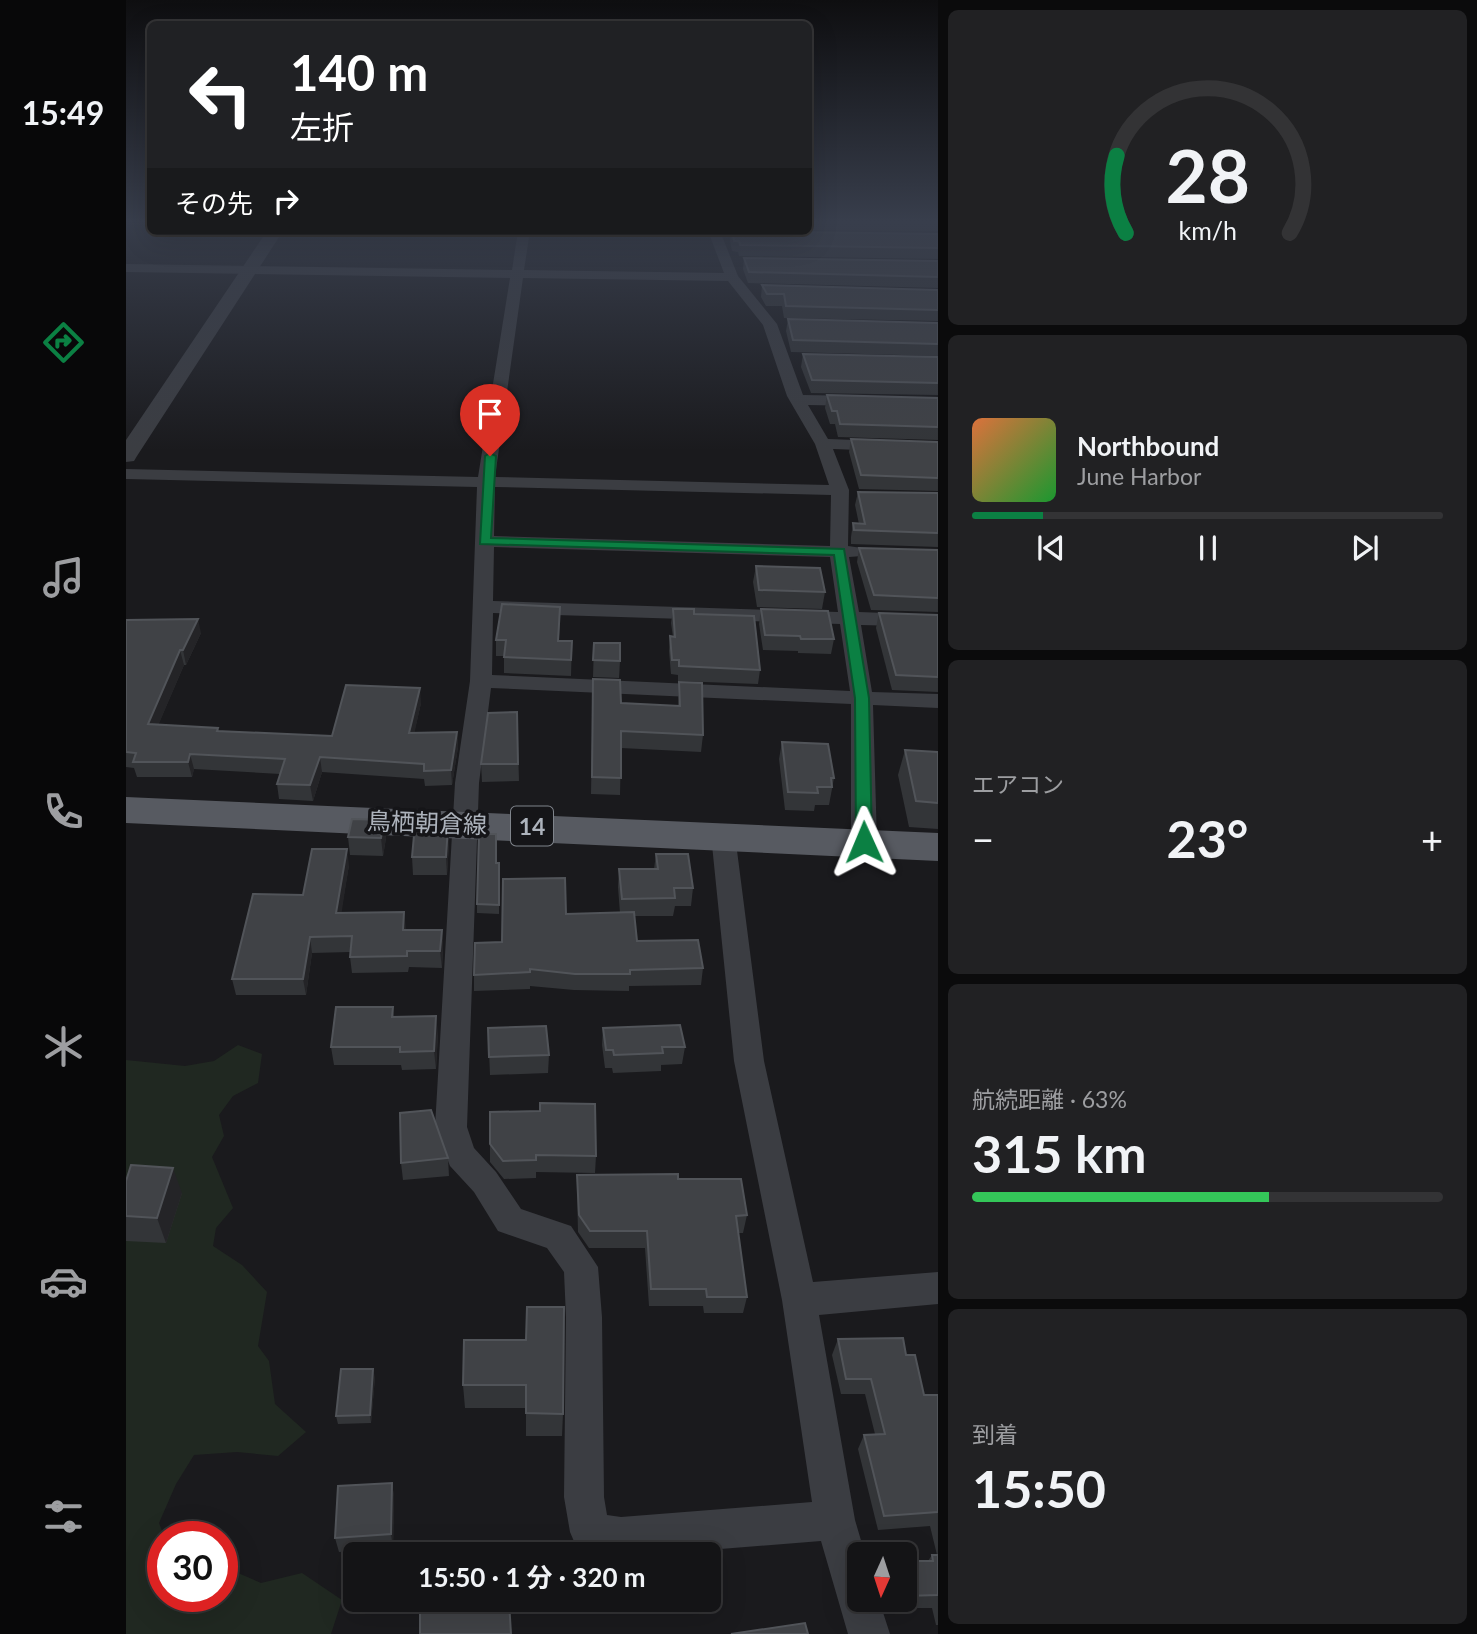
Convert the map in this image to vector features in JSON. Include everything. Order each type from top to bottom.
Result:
[{"type":"main road","name":"鳥栖朝倉線","points":[[126,810],[467,823],[938,846]]},
{"type":"street","points":[[126,456],[229,298]]},
{"type":"street","points":[[513,298],[486,482],[481,681],[471,745],[451,1127],[461,1156],[485,1182],[510,1220],[559,1237],[581,1267],[584,1317],[584,1497],[590,1532],[621,1537],[835,1520]]},
{"type":"street","points":[[750,298],[776,324],[789,359],[797,400],[823,444],[845,494],[839,552],[862,698],[864,842]]},
{"type":"street","points":[[797,400],[874,402]]},
{"type":"street","points":[[823,444],[938,447]]},
{"type":"street","points":[[126,474],[845,494]]},
{"type":"street","points":[[485,541],[876,553]]},
{"type":"street","points":[[483,607],[938,621]]},
{"type":"street","points":[[481,681],[938,701]]},
{"type":"street","points":[[723,835],[748,1061],[799,1300],[835,1520],[869,1634]]},
{"type":"street","points":[[799,1300],[938,1288]]},
{"type":"shaded area","points":[[238,1045],[262,1054],[258,1083],[233,1096],[219,1115],[224,1136],[212,1157],[233,1208],[216,1228],[213,1246],[242,1265],[267,1292],[258,1346],[269,1361],[275,1404],[306,1432],[278,1456],[237,1452],[194,1455],[176,1484],[160,1521],[147,1521],[147,1612],[238,1612],[238,1573],[261,1583],[302,1573],[342,1600],[331,1634],[126,1634],[126,1060],[185,1066],[214,1061]]},
{"type":"building","points":[[785,298],[938,298],[938,310],[786,306]]},
{"type":"building","points":[[788,319],[938,323],[938,344],[793,340]]},
{"type":"building","points":[[803,354],[938,357],[938,383],[812,380]]},
{"type":"building","points":[[827,395],[938,398],[938,427],[840,424],[837,411],[832,411]]},
{"type":"building","points":[[851,439],[938,442],[938,478],[861,475]]},
{"type":"building","points":[[858,492],[938,493],[938,533],[854,530],[853,523],[865,524]]},
{"type":"building","points":[[859,548],[938,550],[938,598],[874,595]]},
{"type":"building","points":[[756,566],[820,568],[825,592],[759,590]]},
{"type":"building","points":[[502,604],[560,607],[558,641],[572,641],[571,660],[504,657],[506,640],[496,640]]},
{"type":"building","points":[[673,609],[694,609],[694,614],[754,616],[760,670],[679,666],[679,660],[672,660],[670,636],[675,637]]},
{"type":"building","points":[[761,609],[828,611],[834,639],[765,635]]},
{"type":"building","points":[[879,613],[938,615],[938,677],[896,675]]},
{"type":"building","points":[[198,619],[183,650],[180,650],[148,724],[218,728],[217,731],[332,736],[346,685],[420,688],[409,733],[457,732],[451,770],[424,771],[424,764],[320,757],[310,785],[277,784],[285,759],[190,754],[188,762],[133,762],[136,753],[126,752],[126,620]]},
{"type":"building","points":[[594,643],[620,643],[620,661],[593,660]]},
{"type":"building","points":[[593,679],[620,680],[621,703],[680,706],[679,682],[702,683],[703,735],[621,731],[621,778],[592,777]]},
{"type":"building","points":[[517,712],[518,764],[481,764],[488,713]]},
{"type":"building","points":[[782,742],[828,744],[834,778],[831,778],[832,787],[817,787],[818,793],[788,792]]},
{"type":"building","points":[[905,750],[938,752],[938,803],[916,801]]},
{"type":"building","points":[[352,819],[384,820],[381,838],[348,837]]},
{"type":"building","points":[[415,825],[448,826],[446,857],[412,857]]},
{"type":"building","points":[[479,834],[496,834],[499,905],[477,904]]},
{"type":"building","points":[[312,849],[347,849],[336,913],[404,912],[403,930],[442,930],[440,951],[407,951],[407,956],[350,957],[352,936],[310,937],[303,979],[232,979],[253,894],[303,895]]},
{"type":"building","points":[[656,854],[688,854],[693,888],[674,888],[675,898],[622,899],[619,869],[658,869]]},
{"type":"building","points":[[565,878],[566,914],[634,912],[637,941],[698,940],[703,968],[630,970],[630,974],[575,974],[530,969],[530,972],[474,975],[475,943],[502,942],[503,879]]},
{"type":"building","points":[[336,1007],[393,1007],[392,1017],[436,1016],[434,1051],[400,1052],[400,1047],[331,1047]]},
{"type":"building","points":[[680,1025],[685,1047],[662,1047],[663,1053],[614,1055],[613,1050],[606,1050],[603,1028]]},
{"type":"building","points":[[546,1026],[549,1055],[489,1057],[488,1028]]},
{"type":"building","points":[[540,1103],[595,1104],[596,1156],[536,1155],[536,1160],[503,1161],[490,1144],[490,1112],[540,1111]]},
{"type":"building","points":[[431,1110],[448,1158],[401,1163],[400,1113]]},
{"type":"building","points":[[131,1165],[173,1168],[157,1218],[126,1216],[126,1181]]},
{"type":"building","points":[[678,1174],[678,1179],[741,1179],[747,1215],[736,1216],[747,1297],[707,1297],[706,1289],[651,1289],[647,1231],[590,1231],[579,1215],[577,1175]]},
{"type":"building","points":[[527,1307],[564,1307],[563,1414],[526,1413],[526,1385],[463,1385],[464,1340],[526,1340]]},
{"type":"building","points":[[903,1338],[906,1355],[915,1355],[924,1395],[938,1395],[938,1512],[884,1516],[864,1435],[885,1434],[871,1379],[846,1379],[838,1339]]},
{"type":"building","points":[[341,1369],[373,1369],[370,1415],[336,1416]]},
{"type":"building","points":[[392,1483],[391,1534],[335,1538],[338,1486]]},
{"type":"building","points":[[932,1555],[938,1555],[938,1595],[917,1596],[917,1561],[933,1561]]},
{"type":"building","points":[[420,1612],[510,1612],[511,1634],[420,1634]]},
{"type":"building","points":[[805,1623],[808,1634],[731,1634]]},
{"type":"route","points":[[490,456],[486,482],[485,541],[839,552],[862,698],[864,842]]}]
